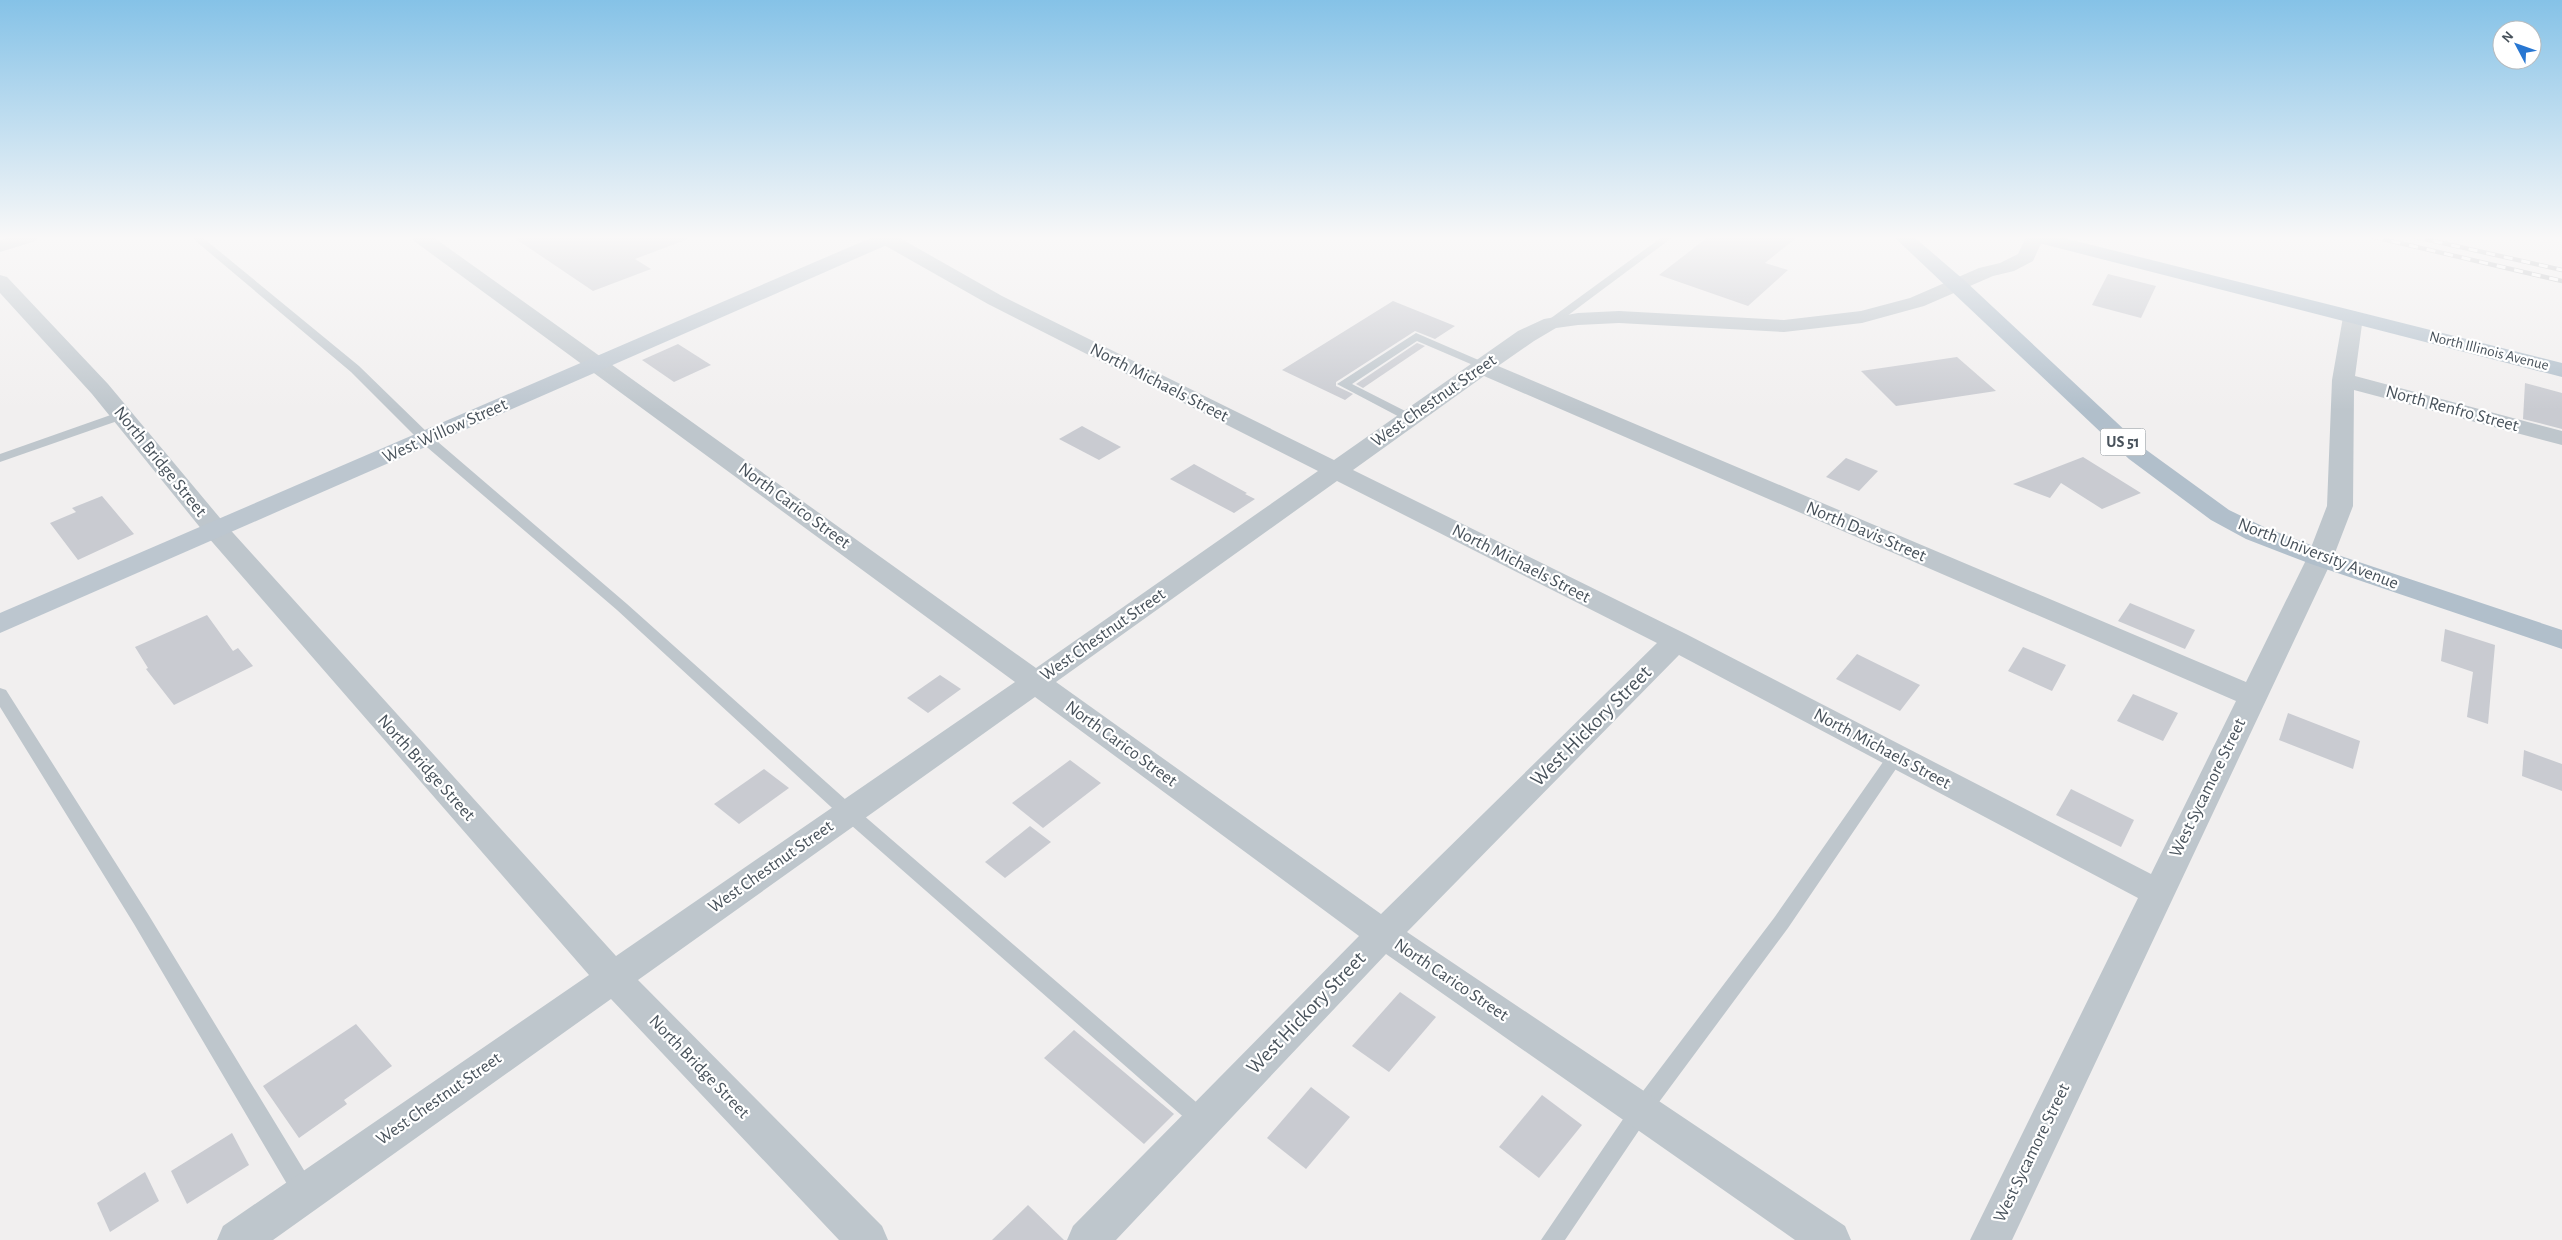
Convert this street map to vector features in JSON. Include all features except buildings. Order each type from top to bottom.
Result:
[{"type":"main road","name":"North University Avenue","points":[[1968,295],[2089,412],[2137,454],[2220,515],[2255,533],[2320,558],[2562,640]]},
{"type":"main road","name":"North Illinois Avenue","points":[[2266,295],[2562,370]]},
{"type":"street","name":"North Bridge Street","points":[[13,295],[100,389],[216,530],[613,978],[868,1240]]},
{"type":"street","name":"North Carico Street","points":[[501,295],[1383,934],[1830,1240]]},
{"type":"street","name":"West Willow Street","points":[[0,624],[754,295]]},
{"type":"street","name":"North Michaels Street","points":[[986,295],[1676,641],[2158,893]]},
{"type":"street","name":"West Chestnut Street","points":[[238,1240],[1036,682],[1526,336],[1551,323],[1578,319],[1619,317],[1784,326],[1862,318],[1917,302],[1933,295]]},
{"type":"street","name":"West Sycamore Street","points":[[1990,1240],[2320,558],[2340,506],[2343,450],[2343,380],[2353,317]]},
{"type":"street","name":"North Davis Street","points":[[1482,366],[2252,696]]},
{"type":"street","name":"North Renfro Street","points":[[2343,380],[2562,438]]},
{"type":"street","name":"West Hickory Street","points":[[1088,1240],[1383,934],[1676,641]]},
{"type":"lane","points":[[266,295],[355,369],[426,439],[622,606],[849,813],[1203,1121]]},
{"type":"lane","points":[[1551,323],[1589,295]]},
{"type":"lane","points":[[1409,418],[1343,384],[1416,336],[1482,366]]},
{"type":"lane","points":[[0,458],[122,415]]},
{"type":"lane","points":[[0,694],[141,919],[305,1193]]},
{"type":"lane","points":[[1552,1240],[1641,1110],[1780,923],[1896,756]]}]
